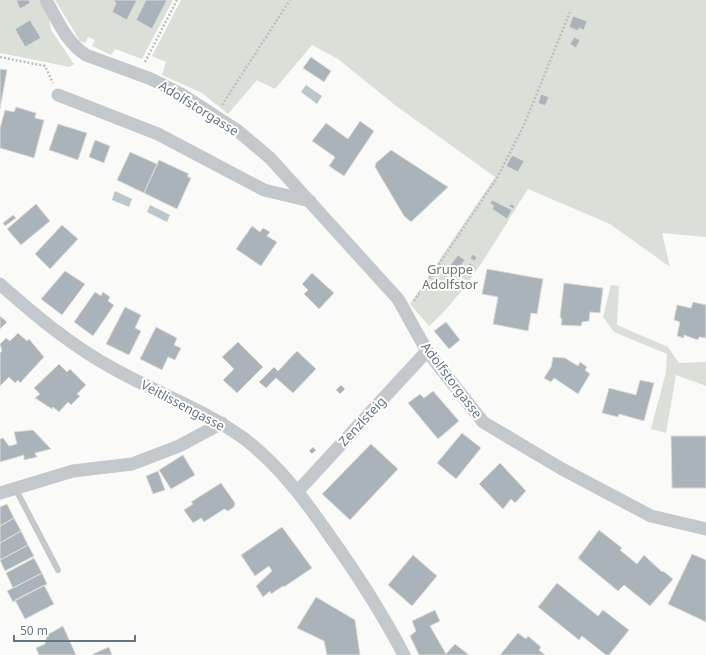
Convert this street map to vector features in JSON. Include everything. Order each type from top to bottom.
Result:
[{"type":"street","name":"Adolfstorgasse","points":[[46,0],[64,31],[80,51],[86,56],[140,75],[181,94],[238,131],[270,158],[398,300],[427,351],[483,422],[562,470],[651,516],[706,529]]},
{"type":"street","points":[[58,95],[158,134],[264,190],[310,201]]},
{"type":"street","name":"Veitlissengasse","points":[[0,284],[57,333],[115,370],[192,406],[222,423],[246,440],[267,459],[298,490],[355,570],[385,618],[404,655]]},
{"type":"street","name":"Zenzlsteig","points":[[298,490],[427,351]]},
{"type":"street","points":[[0,493],[73,471],[116,466],[144,460],[179,446],[222,423]]},
{"type":"lane","points":[[15,488],[58,570]]},
{"type":"path","points":[[140,75],[148,54],[177,0]]},
{"type":"path","points":[[215,116],[290,0]]},
{"type":"path","points":[[412,305],[497,178],[524,125],[570,12]]},
{"type":"path","points":[[0,57],[46,66],[58,95]]},
{"type":"green space","points":[[0,0],[39,0],[49,18],[51,30],[74,64],[70,67],[0,53]]},
{"type":"green space","points":[[55,0],[173,0],[142,59],[115,49],[111,55],[92,46],[95,40],[88,37],[85,43],[80,41]]},
{"type":"green space","name":"Gruppe Adolfstor","points":[[181,0],[706,0],[706,237],[662,233],[670,267],[610,224],[528,189],[470,279],[444,312],[429,326],[410,304],[495,177],[395,105],[338,59],[312,45],[275,89],[257,80],[228,114],[202,93],[162,75],[166,62],[152,56]]},
{"type":"green space","points":[[611,285],[619,286],[617,325],[668,347],[679,363],[706,362],[706,386],[676,375],[666,433],[651,429],[666,372],[667,354],[614,332],[603,317]]},
{"type":"shaded area","points":[[306,85],[322,96],[317,104],[301,92]]},
{"type":"shaded area","points":[[115,191],[132,199],[129,207],[112,200]]},
{"type":"shaded area","points":[[150,205],[170,215],[167,222],[147,212]]},
{"type":"building","points":[[16,0],[29,0],[30,3],[20,9]]},
{"type":"building","points":[[113,0],[137,0],[127,20],[112,12],[116,3]]},
{"type":"building","points":[[146,0],[167,0],[152,29],[136,20]]},
{"type":"building","points":[[573,16],[587,21],[584,30],[579,28],[578,31],[569,27]]},
{"type":"building","points":[[30,20],[41,38],[25,47],[15,29]]},
{"type":"building","points":[[574,37],[580,40],[576,48],[570,44]]},
{"type":"building","points":[[311,57],[331,71],[324,82],[303,68]]},
{"type":"building","points":[[0,69],[7,70],[0,109]]},
{"type":"building","points":[[541,94],[549,97],[545,106],[538,103]]},
{"type":"building","points":[[16,107],[36,113],[35,118],[44,120],[34,158],[0,148],[0,128],[5,110],[14,112]]},
{"type":"building","points":[[360,121],[374,131],[344,176],[329,166],[335,157],[312,141],[326,123],[348,139]]},
{"type":"building","points":[[58,124],[87,133],[78,160],[49,150]]},
{"type":"building","points":[[95,140],[110,146],[104,163],[89,157]]},
{"type":"building","points":[[391,150],[448,187],[411,222],[404,216],[375,167],[376,163]]},
{"type":"building","points":[[130,152],[157,164],[144,193],[117,180]]},
{"type":"building","points":[[512,155],[524,161],[518,172],[506,166]]},
{"type":"building","points":[[159,160],[189,174],[187,176],[191,178],[177,209],[144,193]]},
{"type":"building","points":[[492,200],[512,210],[507,219],[492,209],[494,206],[490,203]]},
{"type":"building","points":[[36,204],[50,221],[21,245],[7,229]]},
{"type":"building","points":[[511,204],[515,206],[513,209],[509,206]]},
{"type":"building","points":[[13,215],[16,218],[5,226],[3,223]]},
{"type":"building","points":[[62,225],[78,239],[50,269],[35,254]]},
{"type":"building","points":[[252,226],[260,232],[263,228],[270,232],[267,236],[277,242],[261,266],[236,249]]},
{"type":"building","points":[[473,254],[477,258],[474,261],[470,258]]},
{"type":"building","points":[[458,255],[465,260],[455,273],[448,268]]},
{"type":"building","points":[[470,263],[475,267],[468,276],[463,272]]},
{"type":"building","points":[[487,269],[543,279],[537,314],[531,313],[528,331],[493,324],[498,297],[482,294]]},
{"type":"building","points":[[65,271],[85,284],[62,315],[41,299]]},
{"type":"building","points":[[312,273],[334,293],[319,309],[304,294],[308,290],[302,284]]},
{"type":"building","points":[[564,283],[603,288],[600,313],[590,312],[589,321],[582,322],[581,326],[561,325],[562,319],[560,317]]},
{"type":"building","points":[[95,292],[101,296],[103,292],[110,297],[108,301],[114,305],[93,336],[74,322]]},
{"type":"building","points":[[693,302],[706,305],[706,338],[699,337],[698,340],[684,335],[684,338],[677,336],[680,322],[674,320],[677,305],[691,308]]},
{"type":"building","points":[[125,307],[141,315],[135,328],[141,331],[129,355],[106,344]]},
{"type":"building","points":[[0,316],[7,322],[0,329]]},
{"type":"building","points":[[446,322],[460,340],[449,349],[434,331]]},
{"type":"building","points":[[156,327],[177,338],[174,345],[181,348],[175,360],[168,357],[162,370],[140,359]]},
{"type":"building","points":[[18,333],[27,341],[29,339],[44,357],[20,383],[18,380],[15,383],[9,377],[0,386],[0,353],[2,351],[0,344],[6,338],[10,341]]},
{"type":"building","points":[[238,342],[263,367],[237,393],[223,380],[234,369],[222,357]]},
{"type":"building","points":[[297,351],[316,369],[293,393],[276,378],[266,388],[259,382],[274,367],[278,371]]},
{"type":"building","points":[[553,357],[565,358],[578,366],[580,362],[587,367],[585,370],[590,374],[578,394],[554,378],[551,382],[544,378],[551,367]]},
{"type":"building","points":[[59,364],[67,372],[70,369],[86,385],[77,394],[80,396],[71,405],[68,402],[59,412],[53,407],[52,409],[35,398],[40,394],[34,388]]},
{"type":"building","points":[[640,380],[654,383],[644,421],[619,414],[618,417],[602,413],[609,388],[636,395]]},
{"type":"building","points":[[341,385],[345,389],[340,394],[336,390]]},
{"type":"building","points":[[433,391],[459,421],[438,439],[408,403],[420,394],[424,398]]},
{"type":"building","points":[[33,430],[51,449],[35,453],[37,457],[24,460],[24,455],[0,462],[0,439],[3,438],[9,446],[17,444],[14,432]]},
{"type":"building","points":[[462,433],[481,448],[456,479],[437,463]]},
{"type":"building","points":[[671,436],[706,436],[706,488],[672,488]]},
{"type":"building","points":[[371,444],[398,469],[350,520],[322,494]]},
{"type":"building","points":[[313,447],[316,450],[312,454],[309,451]]},
{"type":"building","points":[[183,455],[195,475],[171,489],[159,470]]},
{"type":"building","points":[[500,463],[526,491],[515,503],[511,499],[503,509],[479,484]]},
{"type":"building","points":[[158,471],[165,490],[153,494],[146,476]]},
{"type":"building","points":[[221,483],[235,503],[234,507],[228,511],[224,509],[204,522],[201,518],[193,523],[184,510],[193,504],[191,502]]},
{"type":"building","points":[[7,504],[14,518],[0,526],[0,507]]},
{"type":"building","points":[[14,518],[21,531],[0,543],[0,526]]},
{"type":"building","points":[[282,527],[312,568],[284,587],[283,586],[271,594],[270,591],[263,597],[256,586],[272,571],[269,566],[255,576],[241,555]]},
{"type":"building","points":[[599,530],[622,548],[620,550],[637,564],[644,555],[662,572],[663,571],[673,579],[650,606],[624,585],[618,591],[578,558]]},
{"type":"building","points":[[21,531],[28,545],[0,560],[0,543]]},
{"type":"building","points":[[28,545],[34,556],[5,571],[0,560]]},
{"type":"building","points":[[692,554],[706,560],[706,622],[668,604]]},
{"type":"building","points":[[413,555],[437,576],[412,606],[388,585]]},
{"type":"building","points":[[34,558],[42,573],[13,588],[6,573]]},
{"type":"building","points":[[42,573],[47,584],[13,602],[7,591]]},
{"type":"building","points":[[557,583],[598,616],[603,610],[629,630],[609,655],[606,655],[582,636],[579,640],[538,607]]},
{"type":"building","points":[[44,585],[54,604],[25,619],[15,600]]},
{"type":"building","points":[[316,597],[355,620],[360,655],[327,655],[324,641],[297,628]]},
{"type":"building","points":[[435,610],[440,621],[430,626],[446,654],[455,644],[469,655],[419,655],[410,636],[416,631],[412,621]]},
{"type":"building","points":[[63,626],[76,655],[39,655],[36,648],[45,644],[47,635]]},
{"type":"building","points":[[518,633],[526,639],[528,636],[541,647],[539,650],[545,655],[500,655]]},
{"type":"building","points":[[109,647],[112,655],[93,655],[93,654]]}]
